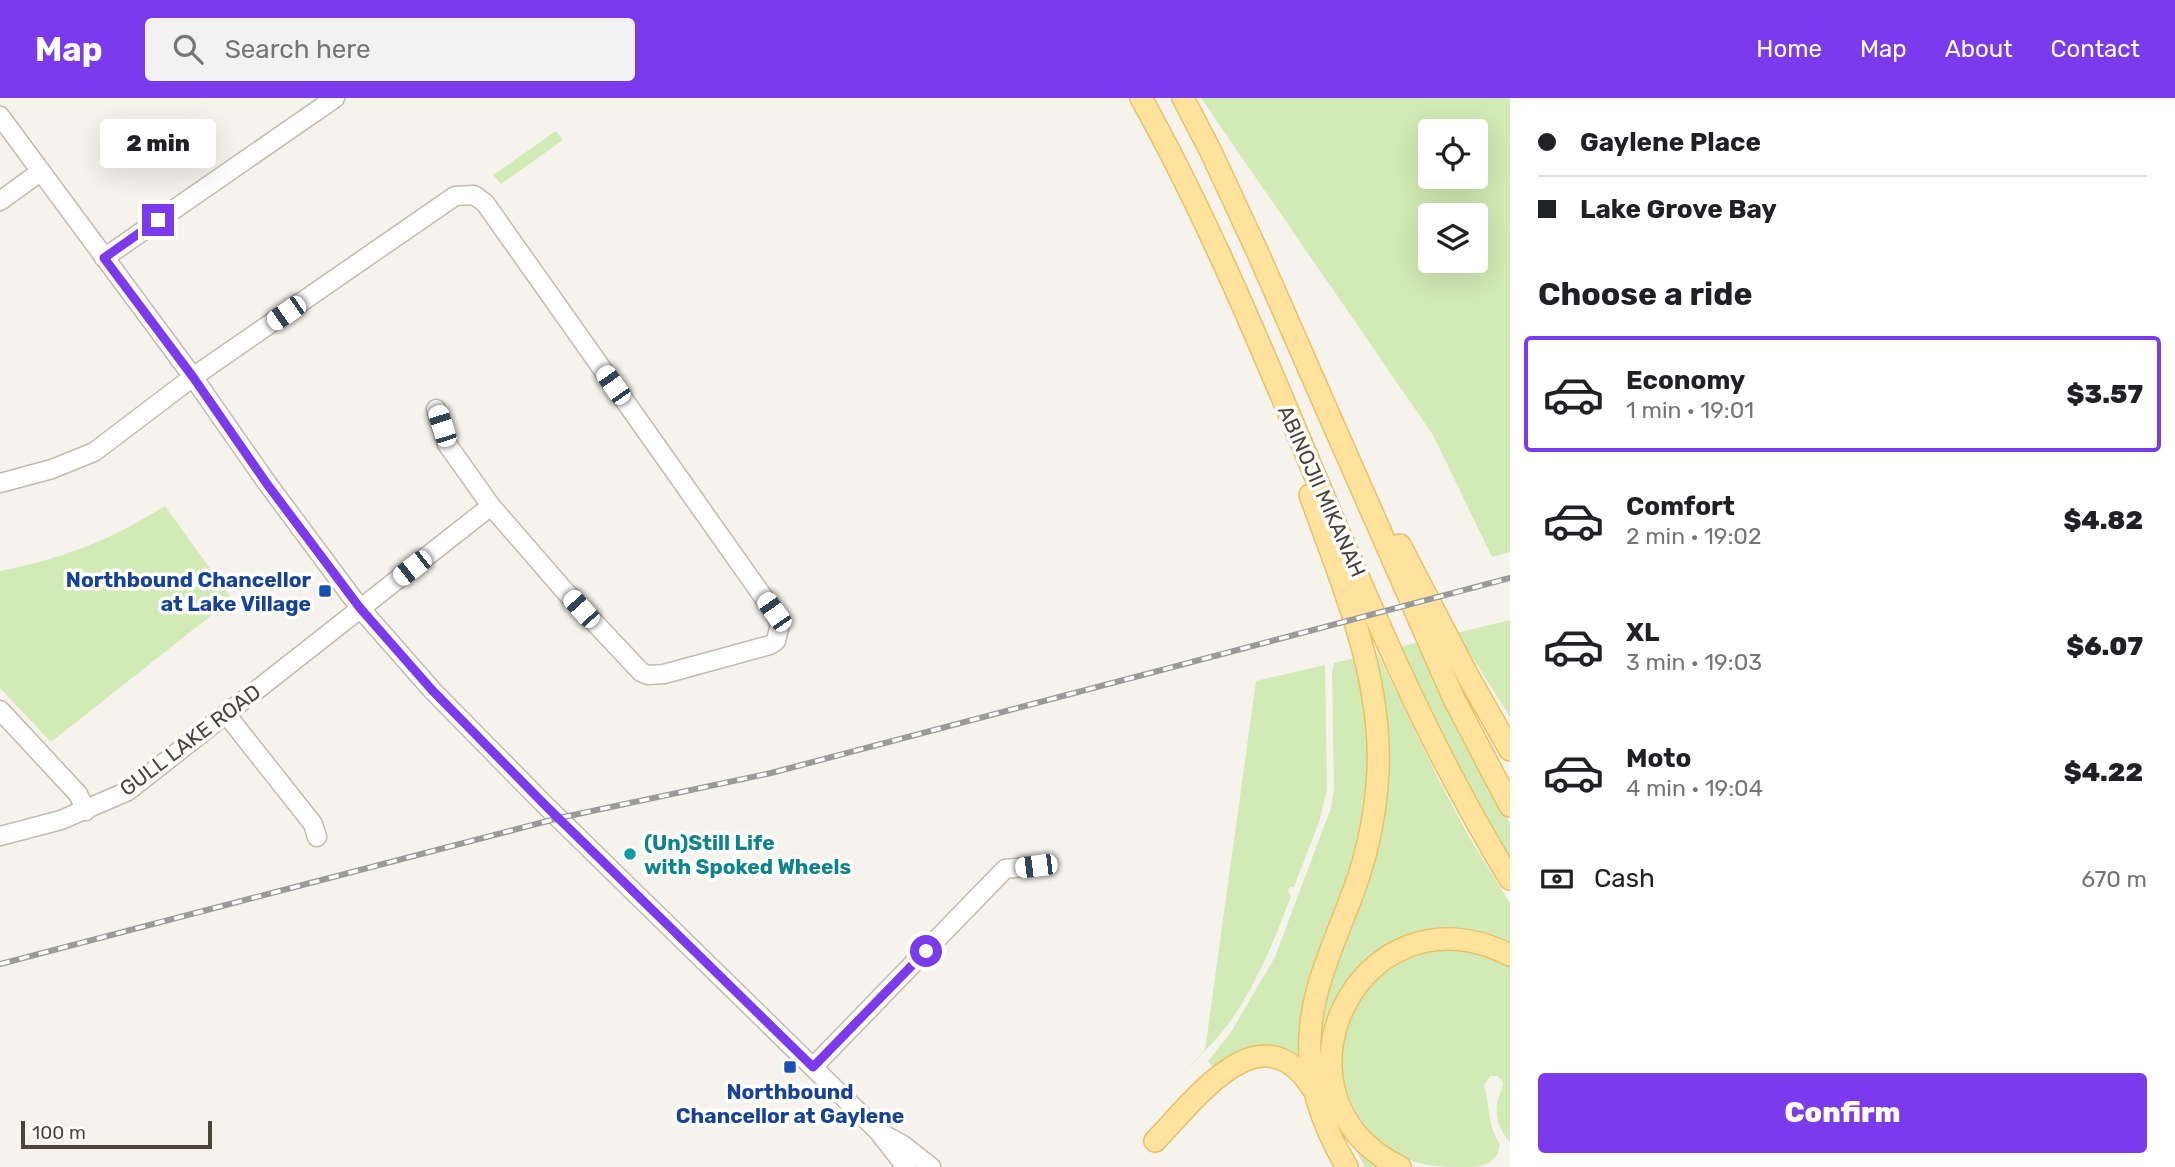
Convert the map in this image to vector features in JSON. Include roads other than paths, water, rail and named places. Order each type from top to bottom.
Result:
[{"type":"main road","name":"ABINOJII MIKANAH","points":[[1142,98],[1191,195],[1420,714],[1469,810],[1510,879]]},
{"type":"main road","name":"ABINOJII MIKANAH","points":[[1183,98],[1229,190],[1454,699],[1510,806]]},
{"type":"main road","points":[[1282,399],[1308,490],[1363,652],[1374,698],[1378,749],[1377,789],[1370,833],[1359,876],[1323,974],[1312,1016],[1309,1052],[1316,1094],[1328,1132],[1347,1167]]},
{"type":"main road","points":[[1330,417],[1380,503],[1468,676],[1510,750]]},
{"type":"main road","points":[[1400,1167],[1387,1161],[1363,1142],[1353,1130],[1339,1101],[1332,1076],[1331,1051],[1336,1022],[1348,998],[1360,980],[1376,965],[1404,948],[1419,943],[1467,940],[1484,943],[1510,955]]},
{"type":"main road","points":[[1155,1141],[1226,1070],[1255,1057],[1273,1057],[1291,1064],[1316,1094]]},
{"type":"street","points":[[104,258],[334,98]]},
{"type":"street","points":[[0,116],[360,608],[432,690],[523,783],[878,1131],[906,1167]]},
{"type":"street","points":[[0,201],[40,172]]},
{"type":"street","points":[[0,483],[52,470],[94,452],[193,377],[455,196],[474,195],[485,203],[774,612],[780,624],[776,641],[770,645],[664,674],[648,675],[641,672],[563,589],[491,506],[447,444],[436,409]]},
{"type":"street","name":"GULL LAKE ROAD","points":[[0,836],[61,820],[128,790],[491,506]]},
{"type":"street","points":[[0,710],[78,794],[86,811]]},
{"type":"street","points":[[226,714],[313,824],[317,837]]},
{"type":"street","points":[[813,1067],[1005,869],[1036,866]]},
{"type":"street","points":[[878,1131],[903,1145],[931,1167]]},
{"type":"railway","points":[[0,964],[559,818],[771,773],[1510,578]]},
{"type":"place","name":"Northbound Chancellor at Lake Village","points":[[325,591]]},
{"type":"place","name":"(Un)Still Life with Spoked Wheels","points":[[630,854]]},
{"type":"place","name":"Northbound Chancellor at Gaylene","points":[[790,1067]]}]
